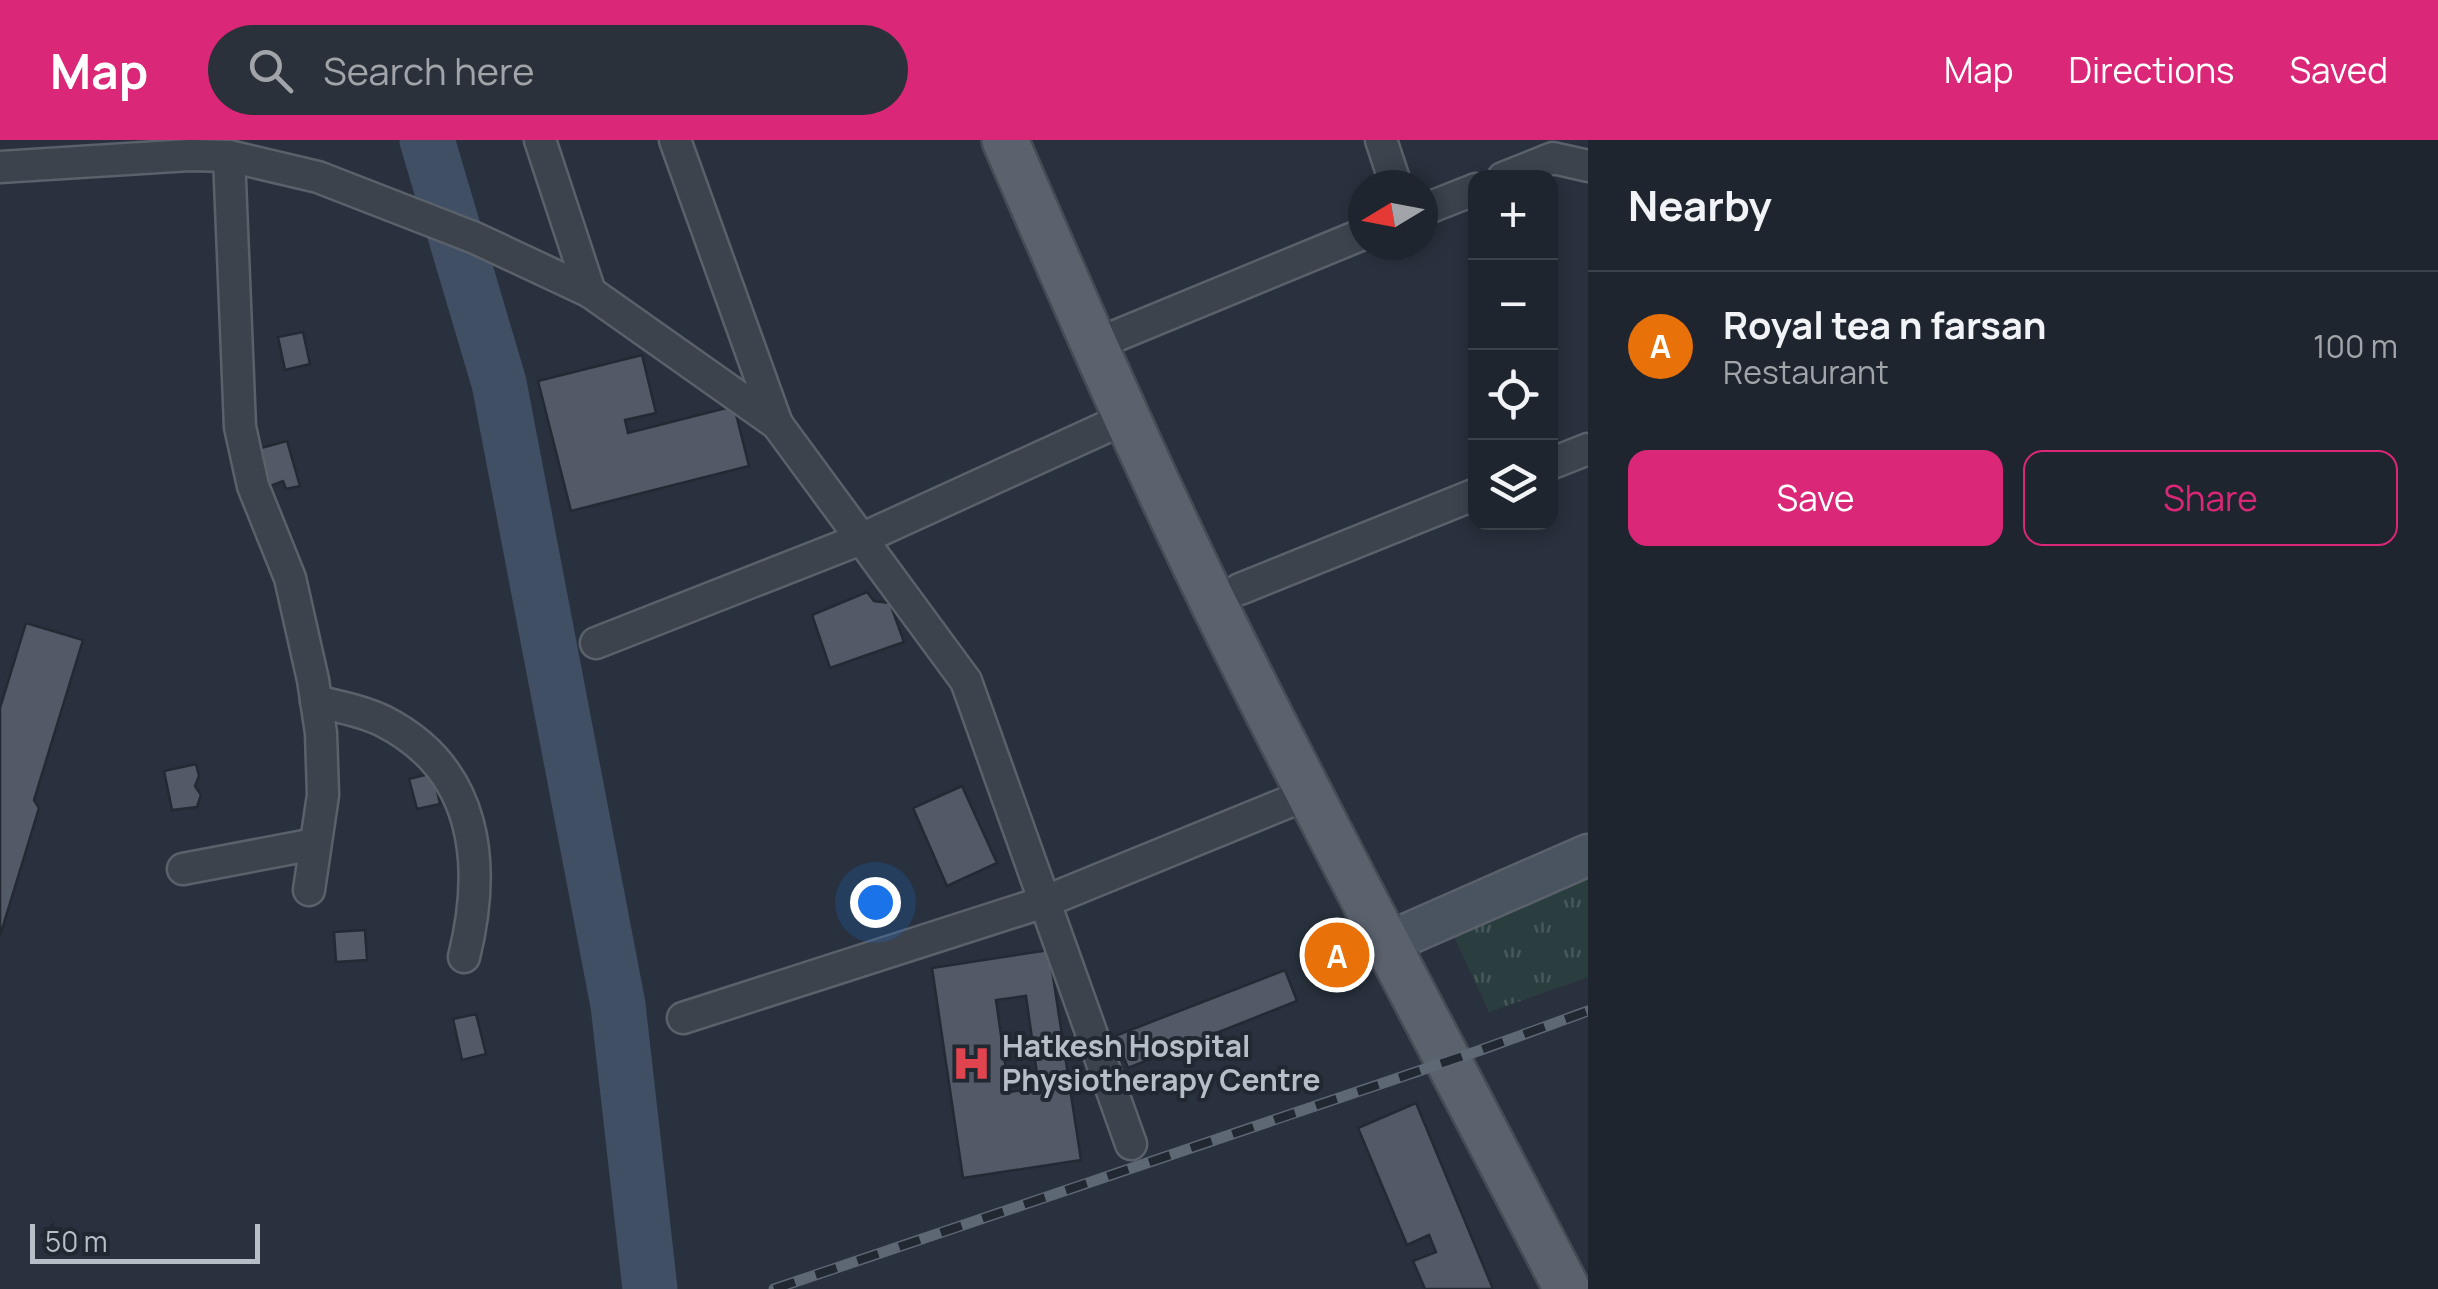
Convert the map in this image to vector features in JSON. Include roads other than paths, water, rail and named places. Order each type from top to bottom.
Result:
[{"type":"main road","points":[[1005,140],[1240,588],[1449,1060],[1567,1289]]},
{"type":"main road","points":[[1036,140],[1107,340],[1126,418],[1308,794],[1397,937],[1478,1051],[1588,1264]]},
{"type":"main road","points":[[1397,937],[1588,856]]},
{"type":"street","points":[[540,140],[590,292]]},
{"type":"street","points":[[675,140],[777,424],[966,681],[1131,1144]]},
{"type":"street","points":[[1381,140],[1391,170]]},
{"type":"street","points":[[1517,170],[1550,149],[1588,166]]},
{"type":"street","points":[[0,167],[190,154],[229,156],[318,177],[475,238],[590,292],[777,424]]},
{"type":"street","points":[[229,156],[243,444],[252,486],[290,578],[322,732],[323,795],[309,890]]},
{"type":"street","points":[[1438,204],[1468,192]]},
{"type":"street","points":[[1107,340],[1348,240]]},
{"type":"street","points":[[596,644],[862,538],[1126,418]]},
{"type":"street","points":[[1558,461],[1588,449]]},
{"type":"street","points":[[1240,588],[1468,497]]},
{"type":"street","points":[[316,701],[386,722],[448,773],[457,788],[467,819],[476,890],[464,957]]},
{"type":"street","points":[[683,1018],[1044,902],[1308,794]]},
{"type":"street","points":[[183,869],[315,844]]},
{"type":"waterway","points":[[427,140],[499,383],[618,1005],[650,1289]]},
{"type":"railway","points":[[774,1289],[1588,1011]]},
{"type":"place","name":"Royal tea n farsan","points":[[1337,955]]},
{"type":"place","name":"Hatkesh Hospital Physiotherapy Centre","points":[[972,1064]]}]
